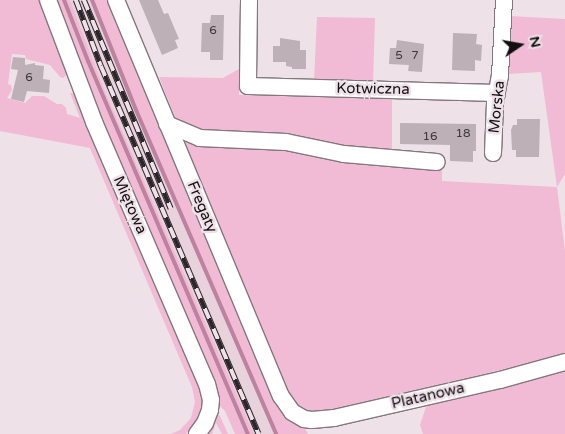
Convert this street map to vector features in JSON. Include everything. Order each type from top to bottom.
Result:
[{"type":"street","name":"Miętowa","points":[[48,0],[94,122],[207,384],[210,410],[206,423],[197,434]]},
{"type":"street","name":"Fregaty","points":[[116,0],[281,396],[292,412]]},
{"type":"street","name":"Kotwiczna","points":[[249,0],[248,86],[498,92]]},
{"type":"street","name":"Morska","points":[[494,154],[495,104],[500,76],[504,0]]},
{"type":"street","points":[[167,124],[200,138],[286,142],[344,154],[437,162]]},
{"type":"street","name":"Platanowa","points":[[292,412],[304,419],[334,418],[500,380],[565,362]]},
{"type":"shaded area","points":[[0,0],[42,0],[69,73],[63,78],[60,77],[50,65],[26,59],[25,55],[12,54],[8,84],[11,85],[12,90],[7,98],[25,103],[32,96],[44,96],[57,104],[62,104],[66,108],[67,114],[80,118],[70,93],[76,94],[202,387],[203,402],[201,415],[186,434],[171,434],[180,430],[191,418],[195,402],[192,387],[90,148],[0,131]]},
{"type":"shaded area","points":[[55,0],[70,0],[106,94],[254,434],[235,434],[225,411],[217,403],[106,133]]},
{"type":"shaded area","points":[[70,0],[90,0],[130,101],[275,434],[254,434],[106,94]]},
{"type":"shaded area","points":[[90,0],[109,0],[273,392],[284,415],[290,422],[304,427],[308,434],[275,434],[130,101]]},
{"type":"shaded area","points":[[509,16],[565,19],[565,174],[557,187],[541,72],[508,74]]},
{"type":"shaded area","points":[[317,17],[375,18],[373,83],[314,81]]},
{"type":"shaded area","points":[[239,69],[239,95],[392,99],[392,155],[220,136],[178,124],[159,77],[223,78]]},
{"type":"shaded area","points":[[185,139],[442,166],[442,181],[557,187],[565,251],[565,354],[325,413],[313,413],[300,409],[286,393],[183,149],[188,150]]},
{"type":"shaded area","points":[[565,366],[565,434],[423,434],[420,425],[427,404]]},
{"type":"shaded area","points":[[217,414],[220,416],[228,434],[222,434],[216,423],[212,434],[205,434]]},
{"type":"building","points":[[139,0],[158,0],[164,14],[168,13],[179,39],[175,40],[178,48],[162,55]]},
{"type":"building","points":[[211,15],[224,15],[223,60],[210,60],[210,52],[201,52],[202,23],[210,23]]},
{"type":"building","points":[[453,33],[477,34],[476,44],[482,45],[481,61],[475,60],[475,71],[452,70]]},
{"type":"building","points":[[280,38],[300,41],[300,50],[306,50],[306,69],[292,69],[292,67],[286,66],[286,62],[273,62],[273,46],[280,46]]},
{"type":"building","points":[[397,40],[424,44],[422,72],[408,71],[409,65],[389,64],[390,48],[396,48]]},
{"type":"building","points":[[13,57],[25,58],[25,65],[35,63],[35,65],[44,66],[43,79],[50,80],[49,93],[27,91],[24,102],[11,99],[18,70],[11,69]]},
{"type":"building","points":[[517,119],[540,119],[539,157],[516,157],[516,150],[512,150],[511,130],[513,125],[517,125]]},
{"type":"building","points":[[400,123],[476,124],[476,151],[473,151],[473,162],[450,161],[450,145],[400,144]]},
{"type":"waterway","points":[[64,0],[88,61],[248,434]]},
{"type":"waterway","points":[[92,0],[136,110],[276,434]]},
{"type":"railway","points":[[76,0],[101,66],[259,434]]},
{"type":"railway","points":[[84,0],[171,209]]}]
